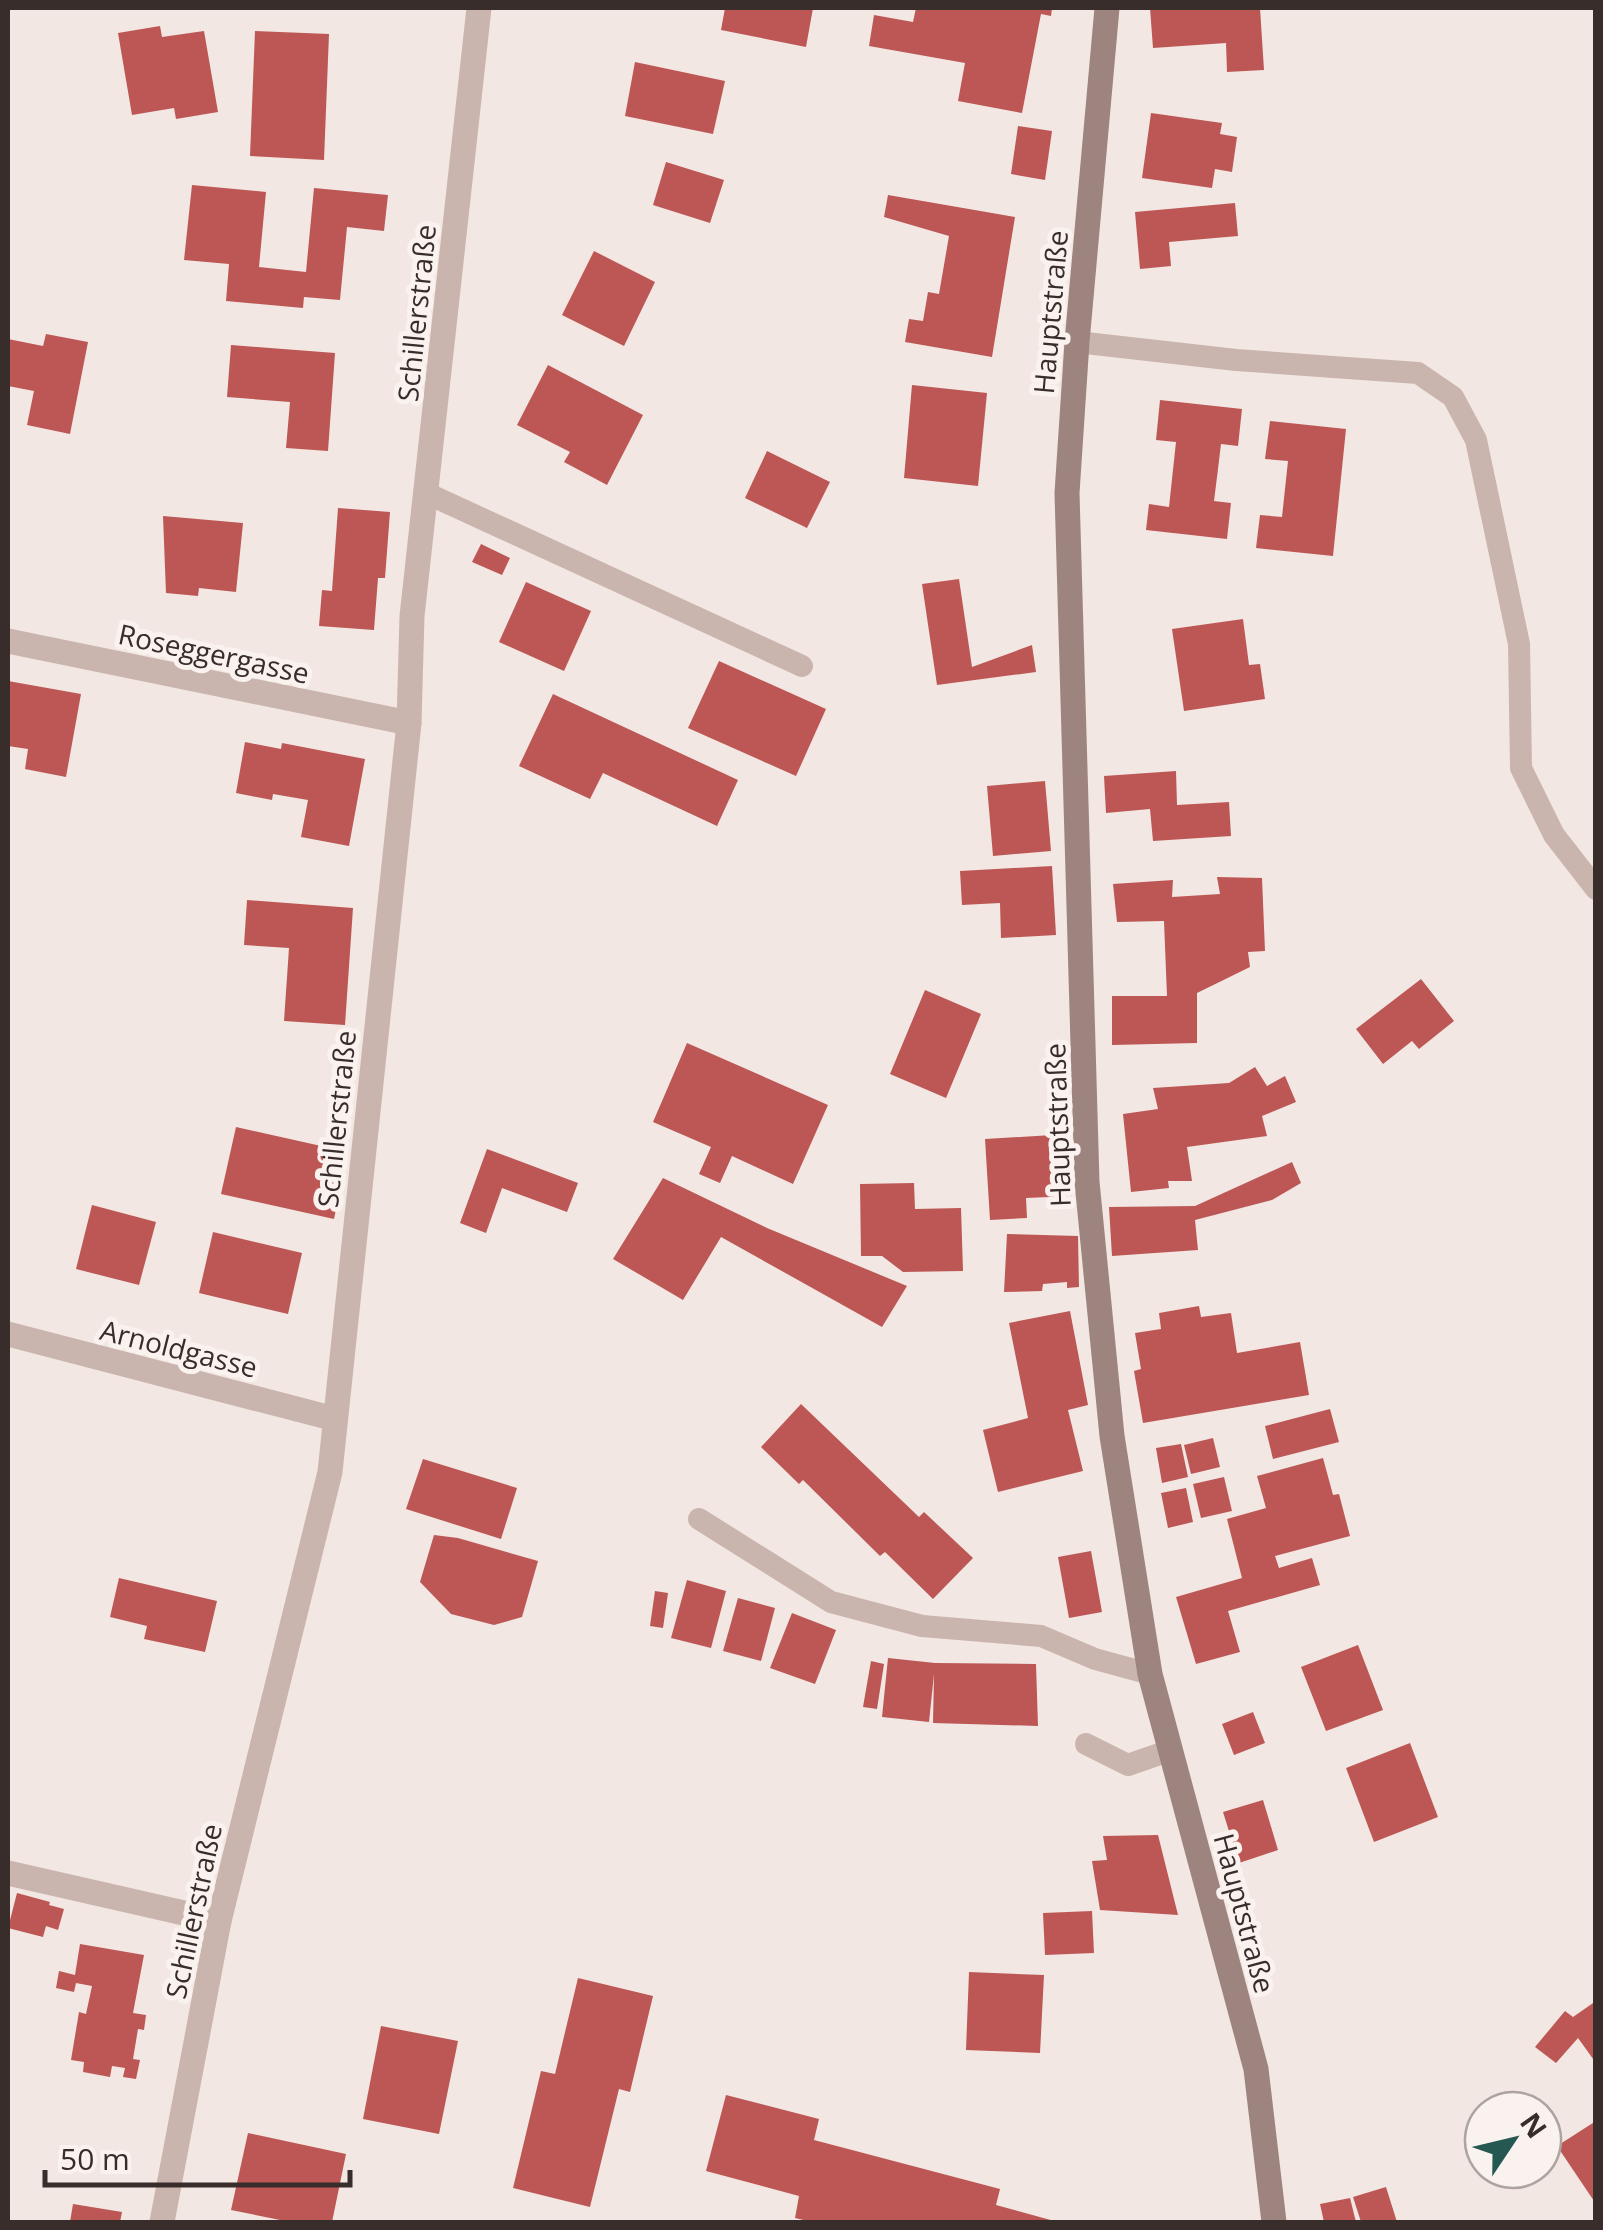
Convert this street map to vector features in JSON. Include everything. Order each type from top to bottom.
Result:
[{"type":"street","name":"Schillerstraße","points":[[162,2222],[219,1920],[330,1472],[409,723],[412,616],[479,8]]},
{"type":"street","name":"Hauptstraße","points":[[1106,8],[1076,342],[1067,493],[1087,1182],[1112,1436],[1150,1674],[1256,2070],[1274,2222]]},
{"type":"street","name":"Roseggergasse","points":[[8,641],[409,723]]},
{"type":"street","name":"Arnoldgasse","points":[[8,1334],[336,1419]]},
{"type":"street","points":[[8,1872],[219,1920]]},
{"type":"lane","points":[[1076,342],[1236,360],[1418,373],[1453,397],[1476,440],[1520,644],[1522,768],[1554,834],[1596,890]]},
{"type":"lane","points":[[426,493],[802,666]]},
{"type":"lane","points":[[700,1519],[831,1602],[922,1626],[1040,1636],[1095,1660],[1150,1674]]},
{"type":"lane","points":[[1086,1744],[1128,1765],[1170,1750]]},
{"type":"building","points":[[725,8],[813,8],[806,47],[721,30]]},
{"type":"building","points":[[916,8],[1052,8],[1051,16],[1041,14],[1022,113],[958,101],[965,63],[869,46],[874,15],[913,22]]},
{"type":"building","points":[[1150,8],[1260,8],[1264,70],[1227,72],[1226,43],[1153,48]]},
{"type":"building","points":[[160,26],[162,37],[204,31],[218,112],[176,119],[174,108],[132,115],[118,33]]},
{"type":"building","points":[[255,31],[329,34],[324,160],[250,156]]},
{"type":"building","points":[[635,62],[725,81],[713,134],[625,116]]},
{"type":"building","points":[[1151,113],[1222,123],[1220,134],[1237,137],[1232,172],[1215,169],[1212,188],[1142,178]]},
{"type":"building","points":[[1018,126],[1052,131],[1045,180],[1011,174]]},
{"type":"building","points":[[666,162],[724,180],[710,223],[653,205]]},
{"type":"building","points":[[192,185],[266,192],[259,267],[306,272],[314,188],[388,195],[384,231],[347,227],[340,300],[304,297],[303,308],[226,301],[229,264],[184,260]]},
{"type":"building","points":[[888,195],[1015,217],[992,357],[905,342],[909,319],[923,321],[928,292],[939,294],[949,236],[884,217]]},
{"type":"building","points":[[1235,203],[1238,236],[1169,242],[1171,266],[1140,269],[1135,212]]},
{"type":"building","points":[[594,251],[655,282],[624,346],[562,315]]},
{"type":"building","points":[[46,334],[88,342],[70,434],[27,425],[34,391],[8,386],[8,339],[43,346]]},
{"type":"building","points":[[231,345],[335,353],[328,451],[286,448],[290,402],[227,397]]},
{"type":"building","points":[[548,365],[643,415],[607,485],[564,462],[570,452],[517,425]]},
{"type":"building","points":[[912,385],[987,393],[978,486],[904,478]]},
{"type":"building","points":[[1160,400],[1242,409],[1238,446],[1221,444],[1214,501],[1231,503],[1227,539],[1146,530],[1149,504],[1169,507],[1176,442],[1156,440]]},
{"type":"building","points":[[1270,421],[1346,429],[1333,556],[1256,548],[1260,515],[1282,517],[1288,461],[1265,459]]},
{"type":"building","points":[[767,451],[830,482],[807,528],[745,498]]},
{"type":"building","points":[[338,508],[390,512],[385,578],[378,578],[374,630],[319,626],[322,590],[332,591]]},
{"type":"building","points":[[163,516],[243,523],[236,592],[199,588],[198,596],[166,593]]},
{"type":"building","points":[[481,544],[510,558],[502,575],[472,562]]},
{"type":"building","points":[[959,579],[972,667],[1032,645],[1036,672],[937,685],[922,584]]},
{"type":"building","points":[[526,582],[591,611],[564,671],[499,642]]},
{"type":"building","points":[[1243,619],[1249,665],[1260,664],[1265,699],[1184,711],[1172,629]]},
{"type":"building","points":[[719,661],[826,709],[796,776],[688,728]]},
{"type":"building","points":[[8,681],[81,694],[66,777],[25,769],[28,749],[8,746]]},
{"type":"building","points":[[553,694],[738,780],[717,826],[603,773],[590,799],[519,766]]},
{"type":"building","points":[[245,742],[281,749],[282,743],[365,759],[349,846],[301,837],[308,800],[273,794],[272,800],[236,793]]},
{"type":"building","points":[[1176,771],[1177,805],[1229,802],[1231,836],[1153,841],[1150,809],[1106,813],[1104,776]]},
{"type":"building","points":[[1045,781],[1051,851],[993,856],[987,786]]},
{"type":"building","points":[[1052,866],[1056,935],[1001,938],[1000,903],[962,905],[960,871]]},
{"type":"building","points":[[1217,877],[1262,878],[1265,951],[1248,952],[1250,967],[1197,993],[1197,1043],[1112,1045],[1112,996],[1167,996],[1164,921],[1117,922],[1113,884],[1173,880],[1172,897],[1220,894]]},
{"type":"building","points":[[247,900],[353,908],[345,1025],[284,1021],[289,948],[244,945]]},
{"type":"building","points":[[1421,979],[1454,1021],[1419,1049],[1412,1041],[1383,1064],[1356,1029]]},
{"type":"building","points":[[925,990],[981,1014],[946,1098],[890,1074]]},
{"type":"building","points":[[687,1043],[828,1105],[793,1184],[732,1156],[720,1183],[699,1174],[711,1147],[653,1122]]},
{"type":"building","points":[[1255,1067],[1267,1086],[1285,1076],[1296,1102],[1262,1116],[1267,1136],[1187,1147],[1192,1181],[1168,1181],[1169,1188],[1131,1192],[1123,1114],[1158,1109],[1153,1088],[1229,1083]]},
{"type":"building","points":[[236,1127],[348,1152],[334,1219],[221,1194]]},
{"type":"building","points":[[1069,1134],[1072,1196],[1026,1198],[1027,1218],[990,1220],[985,1139]]},
{"type":"building","points":[[487,1149],[578,1183],[567,1212],[502,1188],[486,1233],[460,1223]]},
{"type":"building","points":[[1292,1162],[1301,1183],[1272,1200],[1195,1220],[1198,1250],[1112,1256],[1109,1207],[1195,1206]]},
{"type":"building","points":[[663,1178],[767,1228],[907,1286],[882,1327],[721,1237],[683,1300],[613,1259]]},
{"type":"building","points":[[914,1183],[915,1209],[961,1208],[963,1271],[903,1272],[882,1256],[861,1256],[860,1184]]},
{"type":"building","points":[[92,1205],[156,1222],[139,1285],[76,1269]]},
{"type":"building","points":[[213,1232],[302,1253],[288,1314],[199,1293]]},
{"type":"building","points":[[1007,1234],[1078,1236],[1079,1287],[1067,1288],[1067,1282],[1043,1284],[1042,1291],[1004,1292]]},
{"type":"building","points":[[1199,1306],[1201,1317],[1231,1313],[1237,1353],[1300,1342],[1309,1395],[1143,1423],[1134,1371],[1141,1369],[1135,1333],[1161,1329],[1159,1313]]},
{"type":"building","points":[[1070,1311],[1088,1405],[1068,1410],[1083,1471],[998,1492],[983,1430],[1028,1418],[1009,1323]]},
{"type":"building","points":[[801,1404],[919,1517],[924,1512],[973,1558],[933,1599],[885,1552],[880,1556],[803,1480],[799,1484],[761,1447]]},
{"type":"building","points":[[1330,1409],[1339,1442],[1273,1459],[1265,1426]]},
{"type":"building","points":[[1213,1438],[1220,1467],[1191,1474],[1184,1445]]},
{"type":"building","points":[[1181,1444],[1188,1477],[1162,1483],[1156,1448]]},
{"type":"building","points":[[1323,1458],[1333,1495],[1339,1494],[1350,1536],[1275,1556],[1279,1568],[1312,1558],[1320,1585],[1228,1611],[1240,1652],[1196,1664],[1176,1597],[1242,1578],[1227,1519],[1266,1508],[1257,1476]]},
{"type":"building","points":[[423,1459],[517,1488],[501,1539],[406,1509]]},
{"type":"building","points":[[1224,1477],[1232,1511],[1201,1518],[1193,1484]]},
{"type":"building","points":[[1186,1488],[1193,1522],[1168,1528],[1161,1493]]},
{"type":"building","points":[[434,1535],[538,1561],[522,1617],[494,1625],[451,1614],[420,1582]]},
{"type":"building","points":[[1091,1551],[1102,1612],[1069,1618],[1058,1557]]},
{"type":"building","points":[[119,1578],[217,1601],[205,1652],[144,1639],[147,1626],[110,1617]]},
{"type":"building","points":[[687,1580],[726,1591],[711,1648],[671,1638]]},
{"type":"building","points":[[655,1591],[668,1593],[663,1628],[650,1626]]},
{"type":"building","points":[[738,1598],[775,1608],[761,1661],[723,1651]]},
{"type":"building","points":[[792,1613],[836,1630],[815,1684],[770,1668]]},
{"type":"building","points":[[1358,1645],[1383,1710],[1326,1731],[1301,1667]]},
{"type":"building","points":[[888,1658],[935,1663],[1036,1664],[1038,1726],[933,1723],[934,1674],[929,1722],[882,1717]]},
{"type":"building","points":[[871,1661],[884,1664],[877,1709],[863,1707]]},
{"type":"building","points":[[1253,1712],[1265,1743],[1234,1755],[1222,1724]]},
{"type":"building","points":[[1410,1743],[1438,1817],[1374,1842],[1346,1768]]},
{"type":"building","points":[[1263,1800],[1278,1850],[1239,1863],[1223,1812]]},
{"type":"building","points":[[1158,1835],[1178,1915],[1100,1910],[1092,1861],[1107,1860],[1103,1836]]},
{"type":"building","points":[[17,1893],[64,1909],[58,1930],[46,1926],[43,1937],[8,1928]]},
{"type":"building","points":[[1092,1911],[1094,1953],[1045,1955],[1043,1913]]},
{"type":"building","points":[[80,1944],[144,1955],[133,2013],[146,2015],[144,2030],[138,2029],[133,2059],[140,2060],[136,2079],[123,2077],[125,2068],[112,2066],[110,2077],[83,2072],[84,2062],[71,2060],[79,2012],[86,2014],[92,1986],[76,1983],[74,1992],[56,1988],[59,1971],[75,1975]]},
{"type":"building","points":[[969,1972],[1044,1975],[1040,2053],[966,2050]]},
{"type":"building","points":[[578,1978],[653,1996],[630,2092],[619,2089],[590,2207],[513,2188],[541,2071],[555,2074]]},
{"type":"building","points":[[1596,2001],[1596,2063],[1578,2038],[1556,2063],[1535,2047],[1565,2011],[1573,2017]]},
{"type":"building","points":[[381,2026],[458,2041],[439,2134],[363,2119]]},
{"type":"building","points":[[726,2095],[819,2119],[814,2140],[1000,2189],[996,2205],[1058,2222],[812,2222],[795,2218],[799,2196],[706,2171]]},
{"type":"building","points":[[1596,2121],[1596,2204],[1563,2155],[1563,2142]]},
{"type":"building","points":[[248,2133],[346,2154],[332,2222],[290,2222],[231,2210]]},
{"type":"building","points":[[1386,2187],[1397,2222],[1361,2222],[1353,2197]]},
{"type":"building","points":[[1350,2198],[1356,2222],[1324,2222],[1320,2204]]},
{"type":"building","points":[[73,2204],[122,2212],[120,2222],[70,2222]]}]
